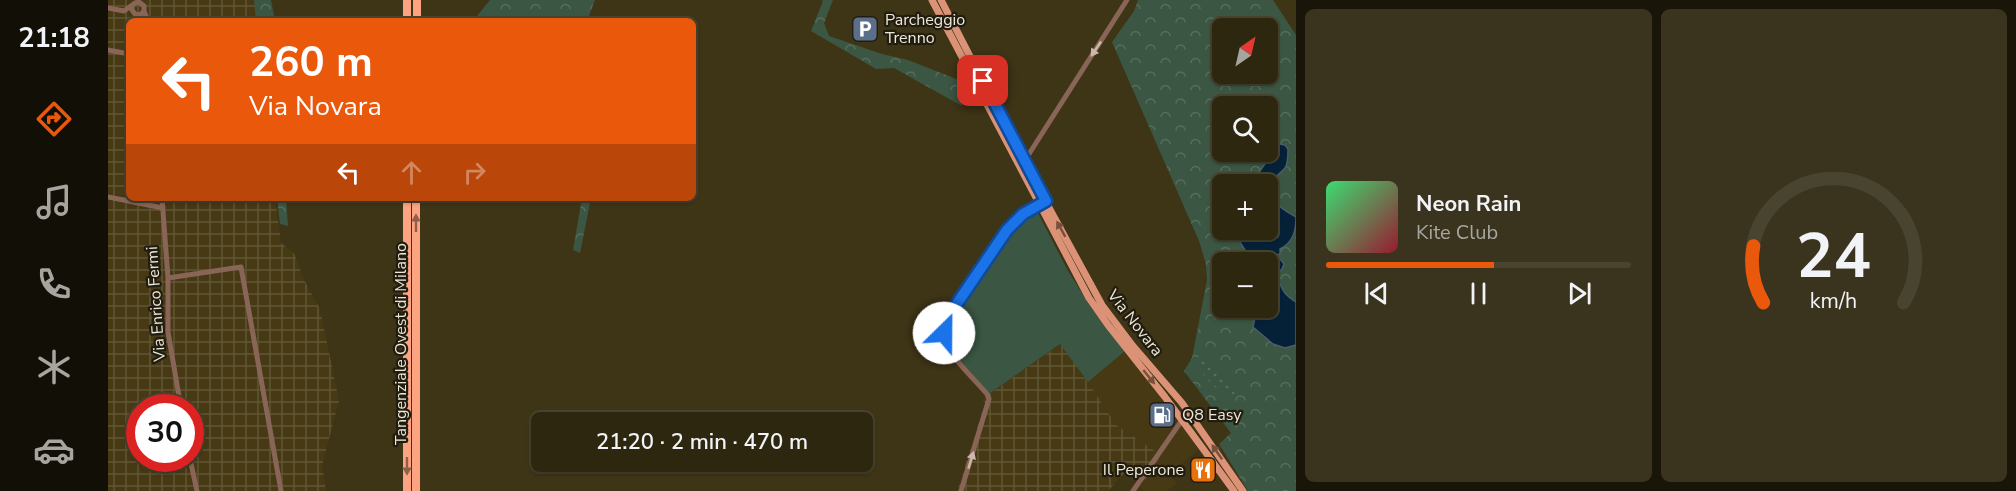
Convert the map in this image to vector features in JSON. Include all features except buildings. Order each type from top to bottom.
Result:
[{"type":"highway","points":[[407,0],[407,18]]},
{"type":"highway","points":[[417,0],[417,18]]},
{"type":"highway","name":"Tangenziale Ovest di Milano","points":[[407,201],[407,491]]},
{"type":"highway","name":"Tangenziale Ovest di Milano","points":[[416,201],[416,491]]},
{"type":"main road","name":"Via Novara","points":[[932,0],[1021,162]]},
{"type":"main road","name":"Via Novara","points":[[941,0],[1098,312],[1234,491]]},
{"type":"main road","name":"Via Novara","points":[[1042,203],[1102,305],[1190,414],[1243,491]]},
{"type":"main road","points":[[1182,420],[1190,414]]},
{"type":"street","points":[[1021,162],[1029,154],[1127,0]]},
{"type":"street","points":[[108,9],[124,11],[140,4]]},
{"type":"street","points":[[136,14],[140,4]]},
{"type":"street","points":[[136,14],[140,4]]},
{"type":"street","points":[[140,4],[147,18]]},
{"type":"street","points":[[108,9],[136,14],[140,18]]},
{"type":"street","points":[[108,50],[126,53]]},
{"type":"street","points":[[108,197],[126,201]]},
{"type":"street","points":[[128,201],[162,208]]},
{"type":"street","name":"Via Enrico Fermi","points":[[162,201],[168,278],[168,332],[179,394]]},
{"type":"street","points":[[961,491],[989,399],[947,348],[944,339],[946,323],[967,287],[1007,230],[1023,214],[1042,203]]},
{"type":"street","points":[[168,278],[241,267],[281,491]]},
{"type":"street","points":[[1133,491],[1182,420]]},
{"type":"street","points":[[193,472],[197,491]]},
{"type":"shaded area","points":[[108,0],[254,0],[257,18],[126,18],[126,201],[275,201],[281,243],[294,253],[304,280],[320,309],[339,401],[322,465],[326,491],[108,491]]},
{"type":"shaded area","points":[[1061,344],[1116,425],[1161,455],[1143,484],[1125,472],[1108,491],[957,491],[985,403],[982,399]]},
{"type":"shaded area","points":[[1125,351],[1199,449],[1169,475],[1177,483],[1167,491],[1144,491],[1139,487],[1161,455],[1116,425],[1088,382]]},
{"type":"green space","points":[[254,0],[271,0],[274,18],[256,18]]},
{"type":"green space","points":[[490,0],[595,0],[588,18],[475,18]]},
{"type":"green space","points":[[821,0],[833,0],[824,23],[829,36],[882,54],[908,60],[964,82],[962,106],[894,68],[876,69],[811,31],[823,1]]},
{"type":"green space","points":[[1138,0],[1273,0],[1296,35],[1296,491],[1248,491],[1219,444],[1231,433],[1184,371],[1192,358],[1207,280],[1206,264],[1199,241],[1112,42],[1134,11]]},
{"type":"green space","points":[[277,201],[286,201],[288,226],[280,224]]},
{"type":"green space","points":[[581,201],[590,201],[580,253],[573,250]]},
{"type":"green space","points":[[1037,211],[1067,269],[1090,306],[1125,351],[1088,382],[1060,344],[989,394],[948,345],[945,336],[959,306],[985,267],[1026,215]]},
{"type":"green space","points":[[1200,352],[1238,389],[1231,398],[1217,389],[1200,370],[1198,357]]},
{"type":"water","points":[[1279,144],[1285,145],[1288,149],[1287,164],[1278,175],[1258,174],[1266,162],[1278,162]]},
{"type":"water","points":[[1278,205],[1296,217],[1293,235],[1280,249],[1280,254],[1278,255],[1278,252],[1246,252],[1240,242],[1240,240],[1278,240]]},
{"type":"water","points":[[1278,256],[1284,264],[1278,273]]},
{"type":"water","points":[[1278,279],[1285,293],[1296,302],[1296,345],[1285,348],[1273,344],[1253,327],[1255,318],[1278,318]]},
{"type":"place","name":"Parcheggio Trenno","points":[[865,29]]},
{"type":"place","name":"Q8 Easy","points":[[1162,415]]},
{"type":"place","name":"Il Peperone","points":[[1203,470]]},
{"type":"route","points":[[944,333],[946,323],[954,308],[1007,230],[1023,214],[1046,201],[983,81]]}]
